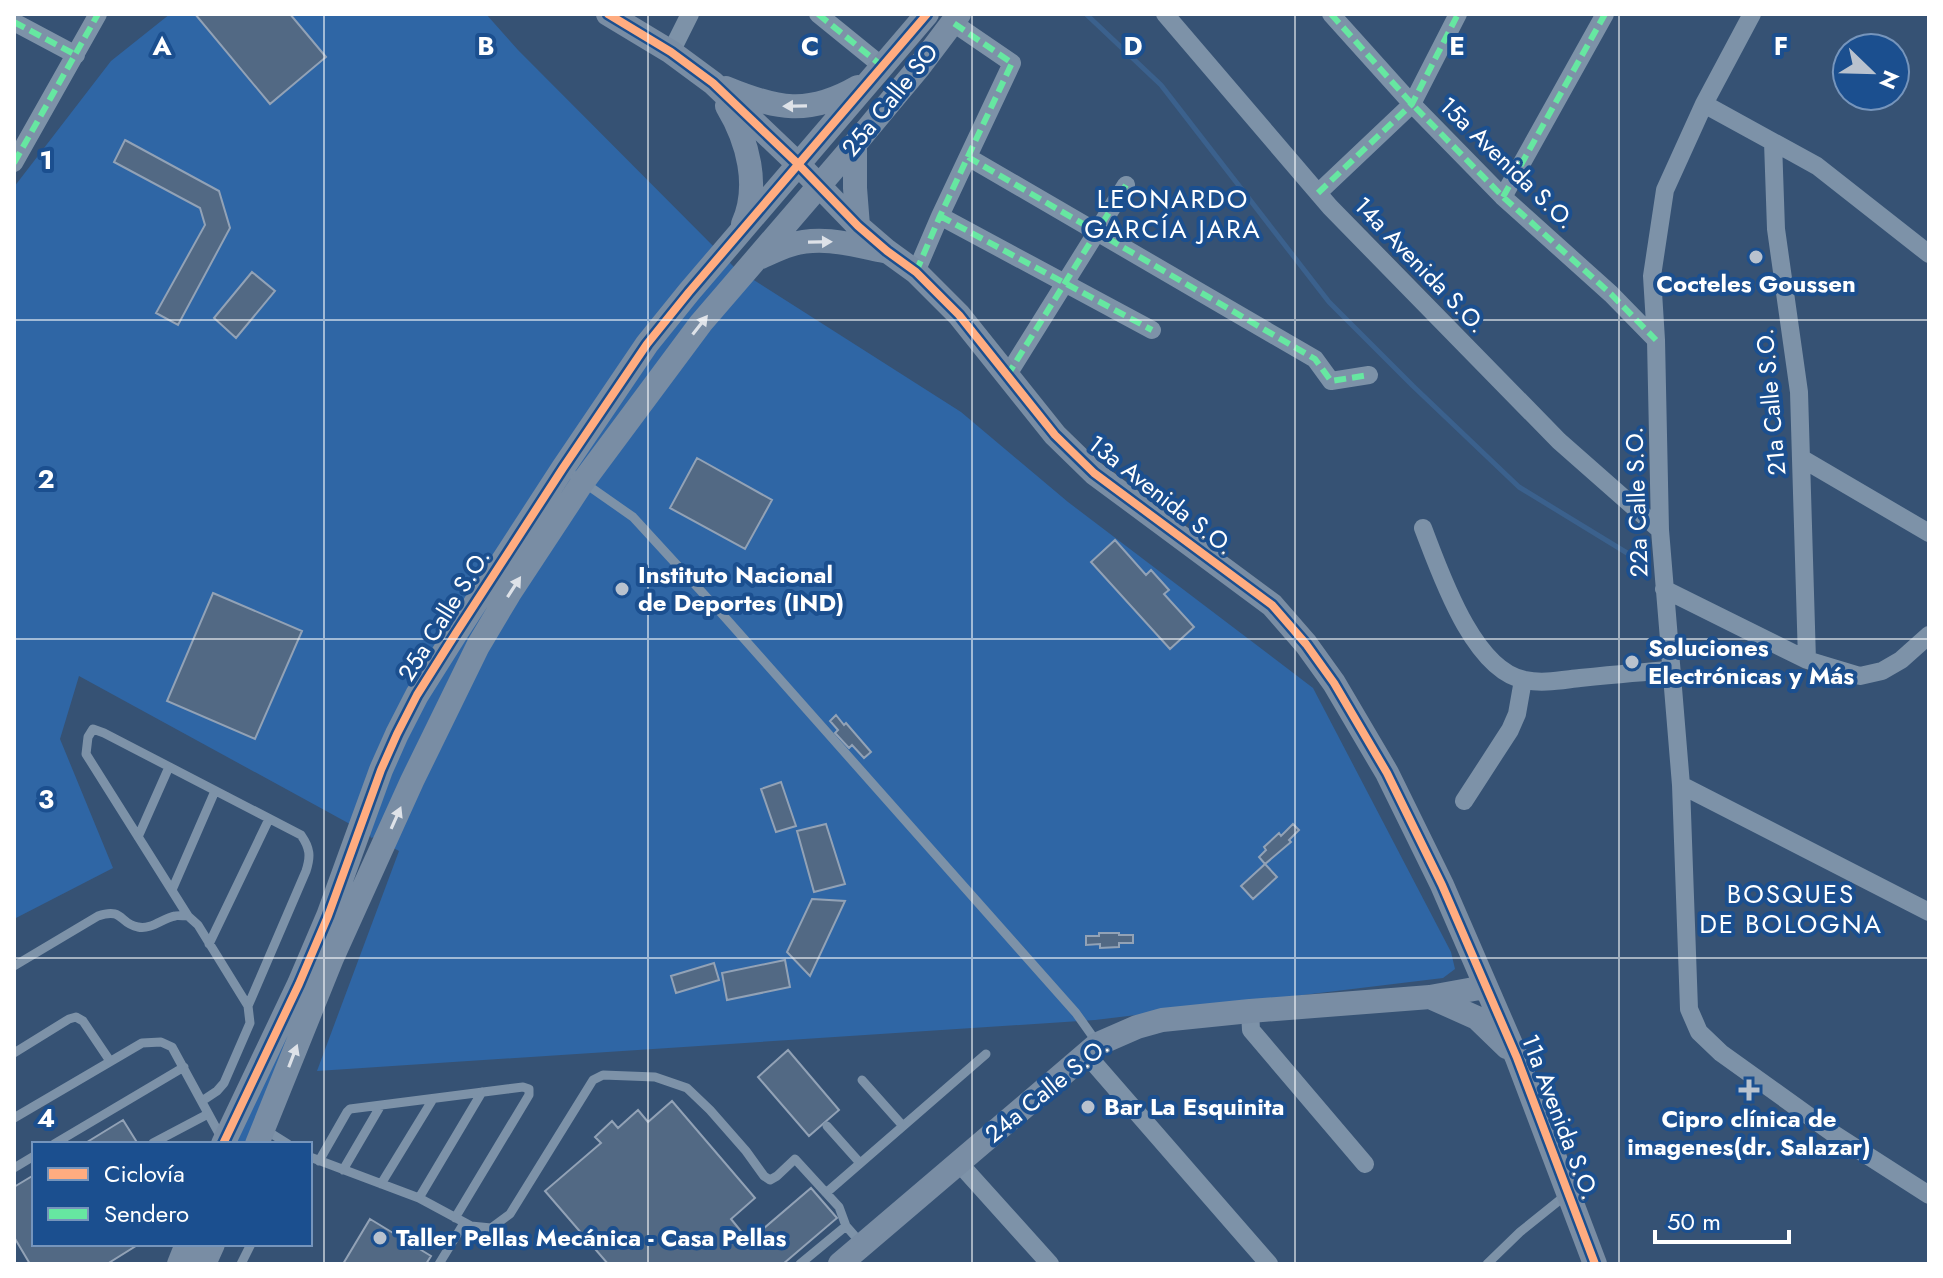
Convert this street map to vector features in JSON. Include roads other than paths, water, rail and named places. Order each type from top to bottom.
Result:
[{"type":"street","points":[[14,163],[98,14]]},
{"type":"street","name":"13a Avenida S.O.","points":[[608,14],[671,52],[713,83],[858,226],[916,272],[989,350],[1055,435],[1094,473],[1272,605],[1334,683],[1399,796],[1442,885],[1485,987]]},
{"type":"street","points":[[671,52],[690,14]]},
{"type":"street","points":[[713,83],[773,105],[798,107],[828,102],[846,95],[875,74],[818,14]]},
{"type":"street","name":"25a Calle SO","points":[[798,164],[927,14]]},
{"type":"street","name":"14a Avenida S.O.","points":[[1165,14],[1318,193],[1559,441],[1660,530]]},
{"type":"street","name":"15a Avenida S.O.","points":[[1331,14],[1412,104],[1503,197],[1611,294],[1656,340]]},
{"type":"street","points":[[1318,193],[1412,104],[1458,14]]},
{"type":"street","points":[[1503,197],[1605,14]]},
{"type":"street","name":"22a Calle S.O.","points":[[1752,14],[1704,104],[1665,190],[1652,276],[1660,530],[1681,785],[1689,1009],[1699,1032],[1721,1053],[1834,1134],[1929,1195]]},
{"type":"street","points":[[916,272],[1012,63],[956,18]]},
{"type":"street","name":"25a Calle SO","points":[[819,185],[919,67],[956,18]]},
{"type":"street","points":[[14,22],[76,55]]},
{"type":"street","points":[[713,83],[738,125],[751,179],[749,206],[735,238]]},
{"type":"street","points":[[1704,104],[1817,166],[1929,254]]},
{"type":"street","name":"21a Calle S.O.","points":[[1773,142],[1776,229],[1799,392],[1807,660]]},
{"type":"street","points":[[855,144],[858,226]]},
{"type":"street","points":[[968,157],[1315,359],[1331,381],[1369,375]]},
{"type":"street","name":"25a Calle S.O.","points":[[261,1136],[316,996],[412,781],[478,646],[572,475],[647,344],[798,164]]},
{"type":"street","name":"25a Calle S.O.","points":[[223,1142],[299,984],[328,916],[381,770],[417,695],[456,633],[572,475],[819,185]]},
{"type":"street","points":[[1007,376],[1126,185]]},
{"type":"street","points":[[940,216],[1152,330]]},
{"type":"street","points":[[755,260],[793,244],[818,241],[845,242],[887,251]]},
{"type":"street","points":[[1801,458],[1929,533]]},
{"type":"street","points":[[1423,528],[1464,623],[1500,669],[1523,680],[1548,681],[1671,670]]},
{"type":"street","points":[[1664,589],[1807,660],[1860,676],[1882,671],[1901,660],[1929,635]]},
{"type":"street","points":[[456,633],[478,646]]},
{"type":"street","points":[[1464,801],[1510,730],[1517,714],[1523,680]]},
{"type":"street","points":[[1681,785],[1929,912]]},
{"type":"street","name":"24a Calle S.O.","points":[[840,1264],[1092,1049],[1137,1027],[1162,1020],[1430,997],[1485,987]]},
{"type":"street","name":"11a Avenida S.O.","points":[[1485,987],[1517,1058],[1595,1264]]},
{"type":"street","points":[[1430,997],[1477,1018],[1517,1058]]},
{"type":"street","points":[[1250,1011],[1251,1030],[1365,1164]]},
{"type":"street","points":[[1092,1049],[1269,1264]]},
{"type":"street","points":[[959,1163],[1050,1264]]},
{"type":"lane","points":[[572,475],[633,517],[702,592],[1076,1013],[1092,1049]]},
{"type":"lane","points":[[202,1101],[217,1091],[232,1068],[250,1023],[248,1006],[86,754],[88,737],[93,729],[301,835],[309,846],[310,858],[306,871],[248,1006]]},
{"type":"lane","points":[[138,837],[169,767]]},
{"type":"lane","points":[[172,890],[215,791]]},
{"type":"lane","points":[[209,944],[269,819]]},
{"type":"lane","points":[[14,965],[108,913],[116,914],[134,927],[144,928],[176,915],[188,916]]},
{"type":"lane","points":[[14,1053],[76,1017],[83,1021],[110,1061]]},
{"type":"lane","points":[[14,1118],[142,1043],[161,1042],[172,1047],[222,1142]]},
{"type":"lane","points":[[826,1193],[986,1054]]},
{"type":"lane","points":[[57,1142],[184,1067]]},
{"type":"lane","points":[[439,1264],[460,1221],[529,1095],[529,1089],[482,1092],[350,1109],[347,1112],[314,1159],[419,1198],[460,1221],[471,1226],[491,1228],[510,1214],[593,1080],[603,1075],[655,1077],[687,1088],[770,1180],[795,1159],[839,1207],[846,1226],[863,1245]]},
{"type":"lane","points":[[862,1080],[903,1126]]},
{"type":"lane","points":[[419,1198],[482,1092]]},
{"type":"lane","points":[[381,1184],[433,1099]]},
{"type":"lane","points":[[343,1170],[381,1105]]},
{"type":"lane","points":[[155,1142],[208,1114]]},
{"type":"lane","points":[[827,1126],[860,1163]]},
{"type":"lane","points":[[261,1136],[281,1142]]},
{"type":"lane","points":[[14,1168],[32,1157]]},
{"type":"lane","points":[[1487,1264],[1520,1232],[1569,1193]]},
{"type":"lane","points":[[800,1264],[846,1226]]},
{"type":"lane","points":[[241,1264],[250,1246]]},
{"type":"waterway","points":[[1086,14],[1161,85],[1329,302],[1413,386],[1519,487],[1632,556]]},
{"type":"place","name":"Cocteles Goussen","points":[[1756,257]]},
{"type":"place","name":"Instituto Nacional de Deportes (IND)","points":[[622,589]]},
{"type":"place","name":"Soluciones Electrónicas y Más","points":[[1632,662]]},
{"type":"place","name":"Cipro clínica de imagenes(dr. Salazar)","points":[[1749,1090]]},
{"type":"place","name":"Bar La Esquinita","points":[[1088,1107]]},
{"type":"place","name":"Taller Pellas Mecánica - Casa Pellas","points":[[380,1238]]},
{"type":"district","name":"LEONARDO GARCÍA JARA","points":[[1173,214]]},
{"type":"district","name":"BOSQUES DE BOLOGNA","points":[[1791,909]]}]
